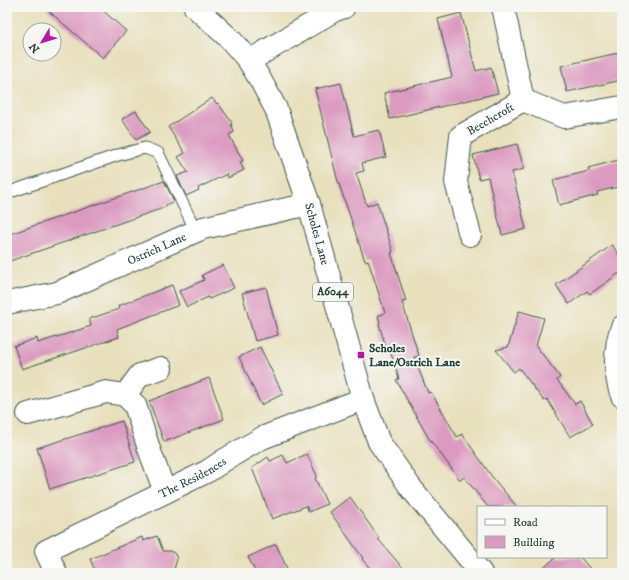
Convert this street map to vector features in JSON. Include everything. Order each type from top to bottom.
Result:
[{"type":"street","name":"Scholes Lane","points":[[195,7],[230,39],[249,61],[276,109],[309,204],[363,399],[379,442],[411,488],[481,573]]},
{"type":"street","points":[[249,61],[335,10],[344,7]]},
{"type":"street","name":"Beechcroft","points":[[503,7],[523,100]]},
{"type":"street","name":"Beechcroft","points":[[523,100],[564,117],[622,107]]},
{"type":"street","name":"Beechcroft","points":[[470,235],[456,182],[461,136],[523,100]]},
{"type":"street","name":"Ostrich Lane","points":[[7,303],[57,293],[203,228],[309,204]]},
{"type":"street","points":[[622,327],[618,339],[619,386],[622,396]]},
{"type":"street","points":[[126,395],[140,376],[161,368]]},
{"type":"street","points":[[28,414],[106,392],[126,395],[135,405],[165,492]]},
{"type":"street","name":"The Residences","points":[[56,573],[46,551],[208,471],[262,438],[363,399]]},
{"type":"lane","points":[[7,193],[118,155],[145,148],[158,153],[196,231]]},
{"type":"building","points":[[44,7],[99,7],[126,31],[103,58]]},
{"type":"building","points":[[461,13],[476,71],[491,67],[498,93],[390,119],[384,93],[452,77],[438,19]]},
{"type":"building","points":[[622,52],[622,80],[567,92],[561,66]]},
{"type":"building","points":[[341,83],[354,136],[379,130],[386,157],[362,163],[364,171],[356,173],[367,206],[377,202],[393,252],[391,253],[406,301],[402,302],[419,356],[414,357],[428,393],[431,392],[457,437],[462,434],[493,478],[516,506],[487,506],[464,477],[460,480],[428,437],[396,380],[399,379],[390,350],[387,351],[379,324],[378,316],[385,313],[368,260],[365,261],[337,178],[315,89]]},
{"type":"building","points":[[212,98],[217,104],[218,103],[232,123],[234,132],[229,135],[243,161],[240,162],[244,170],[228,178],[227,174],[198,188],[199,190],[186,196],[177,176],[188,172],[178,157],[185,153],[168,127]]},
{"type":"building","points":[[136,111],[150,132],[136,140],[122,119]]},
{"type":"building","points":[[517,144],[524,169],[512,172],[526,229],[502,235],[488,177],[479,179],[473,155]]},
{"type":"building","points":[[622,159],[622,186],[597,192],[598,195],[559,205],[553,180],[589,171],[588,168]]},
{"type":"building","points":[[164,181],[174,201],[166,205],[166,207],[7,262],[7,235]]},
{"type":"building","points":[[612,245],[622,259],[622,271],[590,294],[587,291],[569,304],[556,285]]},
{"type":"building","points":[[223,265],[234,288],[209,299],[208,297],[187,307],[179,291],[204,280],[202,275]]},
{"type":"building","points":[[172,285],[179,305],[117,329],[119,337],[22,369],[14,346],[37,338],[38,343],[91,326],[89,319],[119,309],[118,306]]},
{"type":"building","points":[[266,287],[278,335],[255,341],[242,293]]},
{"type":"building","points":[[519,311],[544,318],[536,346],[560,377],[557,380],[575,404],[580,401],[593,424],[570,437],[547,399],[544,401],[519,368],[514,372],[496,350],[508,347]]},
{"type":"building","points":[[260,347],[283,394],[261,405],[239,357]]},
{"type":"building","points":[[209,378],[224,419],[164,442],[149,401]]},
{"type":"building","points":[[122,421],[135,462],[50,489],[37,448]]},
{"type":"building","points":[[307,454],[317,476],[315,478],[327,504],[309,512],[306,506],[272,519],[252,468],[268,457],[270,461],[283,455],[287,463]]},
{"type":"building","points":[[350,497],[379,538],[378,539],[407,573],[374,573],[362,559],[363,558],[330,512]]},
{"type":"building","points":[[157,536],[163,551],[171,551],[175,554],[177,559],[173,573],[96,573],[90,559],[142,537],[143,541]]},
{"type":"building","points":[[276,544],[289,573],[256,573],[248,557]]},
{"type":"building","points":[[555,558],[581,558],[594,573],[538,573]]},
{"type":"place","name":"Scholes Lane/Ostrich Lane","points":[[361,355]]}]
